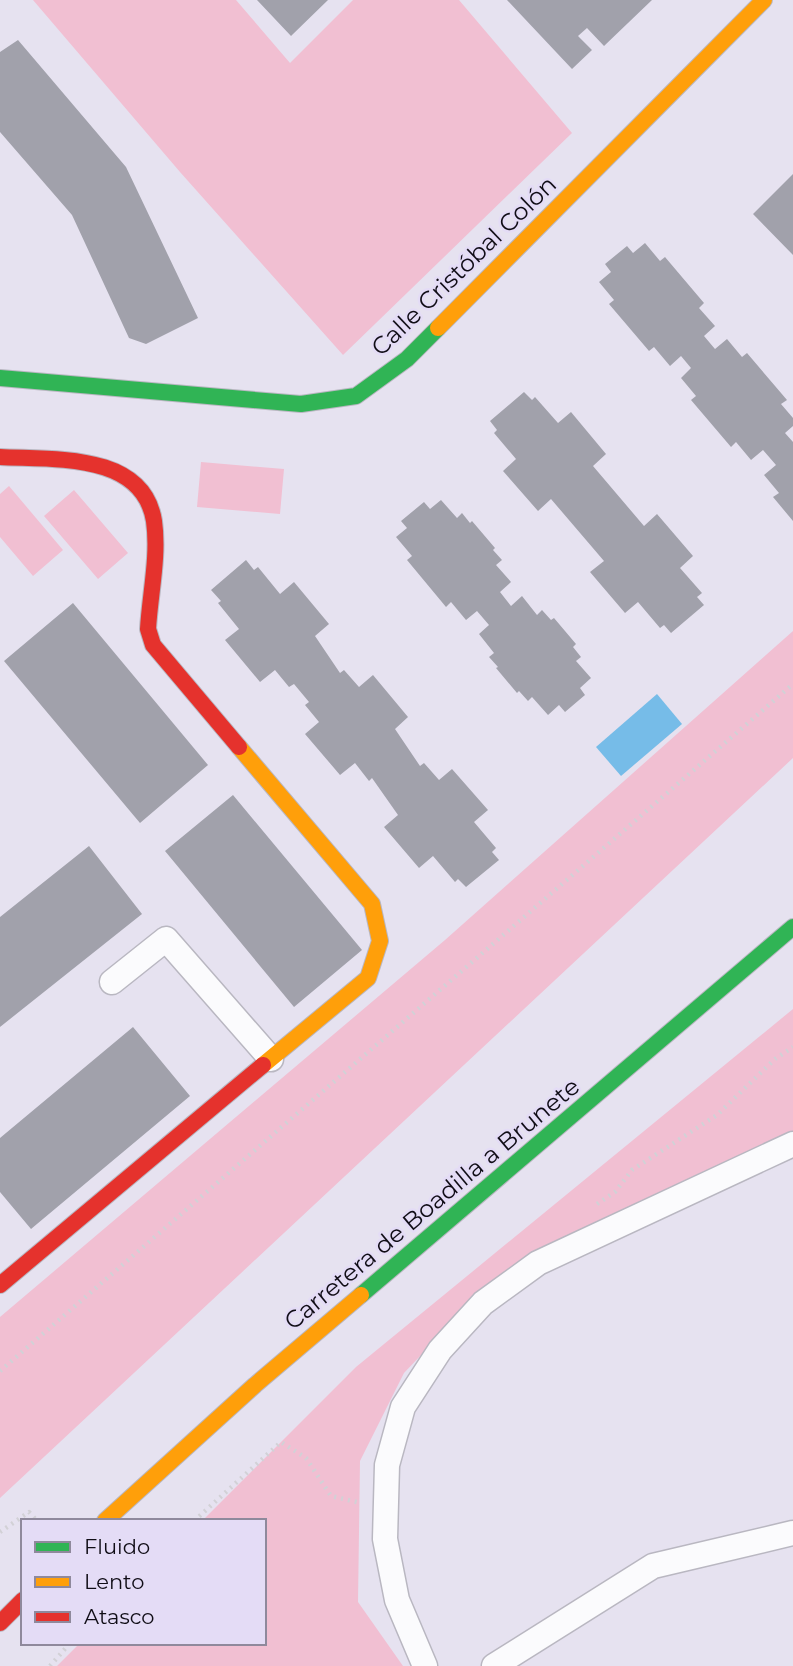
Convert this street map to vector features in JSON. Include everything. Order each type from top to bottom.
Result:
[{"type":"street","name":"Calle Cristóbal Colón","points":[[0,378],[301,404],[356,396],[407,359],[764,0]]},
{"type":"street","points":[[0,457],[99,464],[121,471],[142,491],[154,519],[148,629],[153,645],[372,904],[382,927],[377,958],[368,978],[0,1285]]},
{"type":"street","name":"Carretera de Boadilla a Brunete","points":[[107,1519],[255,1385],[793,927]]},
{"type":"street","points":[[112,982],[166,939],[271,1059]]},
{"type":"street","points":[[425,1666],[397,1600],[385,1539],[387,1465],[403,1407],[440,1350],[483,1303],[538,1263],[793,1144]]},
{"type":"street","points":[[494,1666],[653,1566],[793,1533]]},
{"type":"street","points":[[0,1623],[21,1602]]},
{"type":"path","points":[[0,1371],[793,684]]},
{"type":"path","points":[[196,1519],[281,1442],[306,1458],[331,1496],[386,1509]]},
{"type":"path","points":[[0,1532],[29,1512],[35,1519]]},
{"type":"path","points":[[50,1666],[67,1645]]},
{"type":"shaded area","points":[[33,0],[236,0],[290,63],[353,0],[459,0],[572,133],[343,355],[180,172]]},
{"type":"shaded area","points":[[201,462],[284,469],[280,514],[197,507]]},
{"type":"shaded area","points":[[9,486],[63,550],[33,576],[0,537],[0,494]]},
{"type":"shaded area","points":[[74,490],[128,553],[98,579],[44,516]]},
{"type":"shaded area","points":[[793,631],[793,758],[0,1498],[0,1317],[445,940]]},
{"type":"shaded area","points":[[793,1009],[793,1131],[480,1293],[404,1373],[360,1461],[358,1602],[403,1666],[57,1666],[78,1645],[266,1645],[266,1519],[204,1519],[356,1367]]},
{"type":"water","points":[[657,694],[682,724],[621,776],[596,747]]},
{"type":"building","points":[[257,0],[328,0],[291,36]]},
{"type":"building","points":[[507,0],[652,0],[604,46],[587,28],[578,36],[592,50],[572,69]]},
{"type":"building","points":[[18,40],[126,167],[198,318],[146,344],[129,338],[72,215],[0,132],[0,52]]},
{"type":"building","points":[[793,174],[793,255],[753,214]]},
{"type":"building","points":[[645,243],[660,261],[665,257],[704,303],[699,308],[715,326],[704,336],[715,349],[727,339],[742,357],[747,353],[787,400],[781,404],[793,418],[793,426],[785,433],[793,442],[793,521],[773,497],[779,493],[764,475],[776,465],[763,450],[751,460],[736,442],[731,447],[691,400],[696,396],[681,378],[691,368],[681,356],[670,366],[654,347],[649,351],[609,304],[614,300],[599,282],[611,272],[605,264],[627,246],[633,253]]},
{"type":"building","points":[[524,392],[532,400],[535,397],[558,423],[571,412],[606,454],[593,466],[644,526],[657,514],[693,556],[680,568],[702,593],[697,597],[704,605],[671,633],[664,625],[660,628],[638,602],[625,613],[590,572],[604,561],[551,499],[538,511],[503,471],[516,459],[494,433],[497,430],[490,421]]},
{"type":"building","points":[[441,500],[457,518],[462,513],[470,523],[472,521],[495,548],[493,550],[502,560],[496,565],[511,582],[500,592],[511,606],[522,596],[537,615],[542,610],[551,620],[554,618],[576,644],[573,647],[581,657],[576,661],[591,678],[580,688],[585,695],[565,712],[559,705],[548,715],[532,697],[528,701],[519,691],[517,693],[496,668],[498,667],[489,657],[494,653],[479,634],[489,625],[477,611],[466,620],[451,602],[446,607],[407,560],[412,556],[396,537],[407,528],[401,521],[424,502],[430,509]]},
{"type":"building","points":[[246,560],[254,570],[258,567],[280,594],[294,582],[329,624],[315,636],[340,673],[344,670],[359,687],[373,675],[408,717],[395,729],[420,766],[424,763],[439,780],[452,769],[488,810],[474,822],[496,848],[492,852],[499,860],[466,887],[458,879],[455,882],[433,856],[419,868],[384,827],[398,815],[372,778],[369,781],[355,763],[340,775],[305,734],[319,722],[305,705],[309,702],[294,684],[289,687],[275,670],[260,682],[225,640],[239,629],[211,590]]},
{"type":"building","points":[[73,603],[208,765],[140,823],[4,661]]},
{"type":"building","points":[[233,795],[362,950],[294,1007],[165,851]]},
{"type":"building","points":[[89,846],[142,914],[0,1027],[0,917]]},
{"type":"building","points":[[133,1027],[190,1096],[31,1229],[0,1192],[0,1138]]},
{"type":"traffic: fast","points":[[0,378],[301,404],[356,396],[407,359],[438,328]]},
{"type":"traffic: fast","points":[[361,1295],[793,927]]},
{"type":"traffic: slow","points":[[438,328],[764,0]]},
{"type":"traffic: slow","points":[[239,747],[372,904],[380,941],[368,978],[263,1065]]},
{"type":"traffic: slow","points":[[107,1519],[255,1385],[361,1295]]},
{"type":"traffic: jam","points":[[0,457],[69,460],[93,464],[114,471],[133,482],[146,499],[154,521],[155,561],[148,629],[153,645],[239,747]]},
{"type":"traffic: jam","points":[[0,1285],[263,1065]]},
{"type":"traffic: jam","points":[[0,1623],[21,1602]]}]
